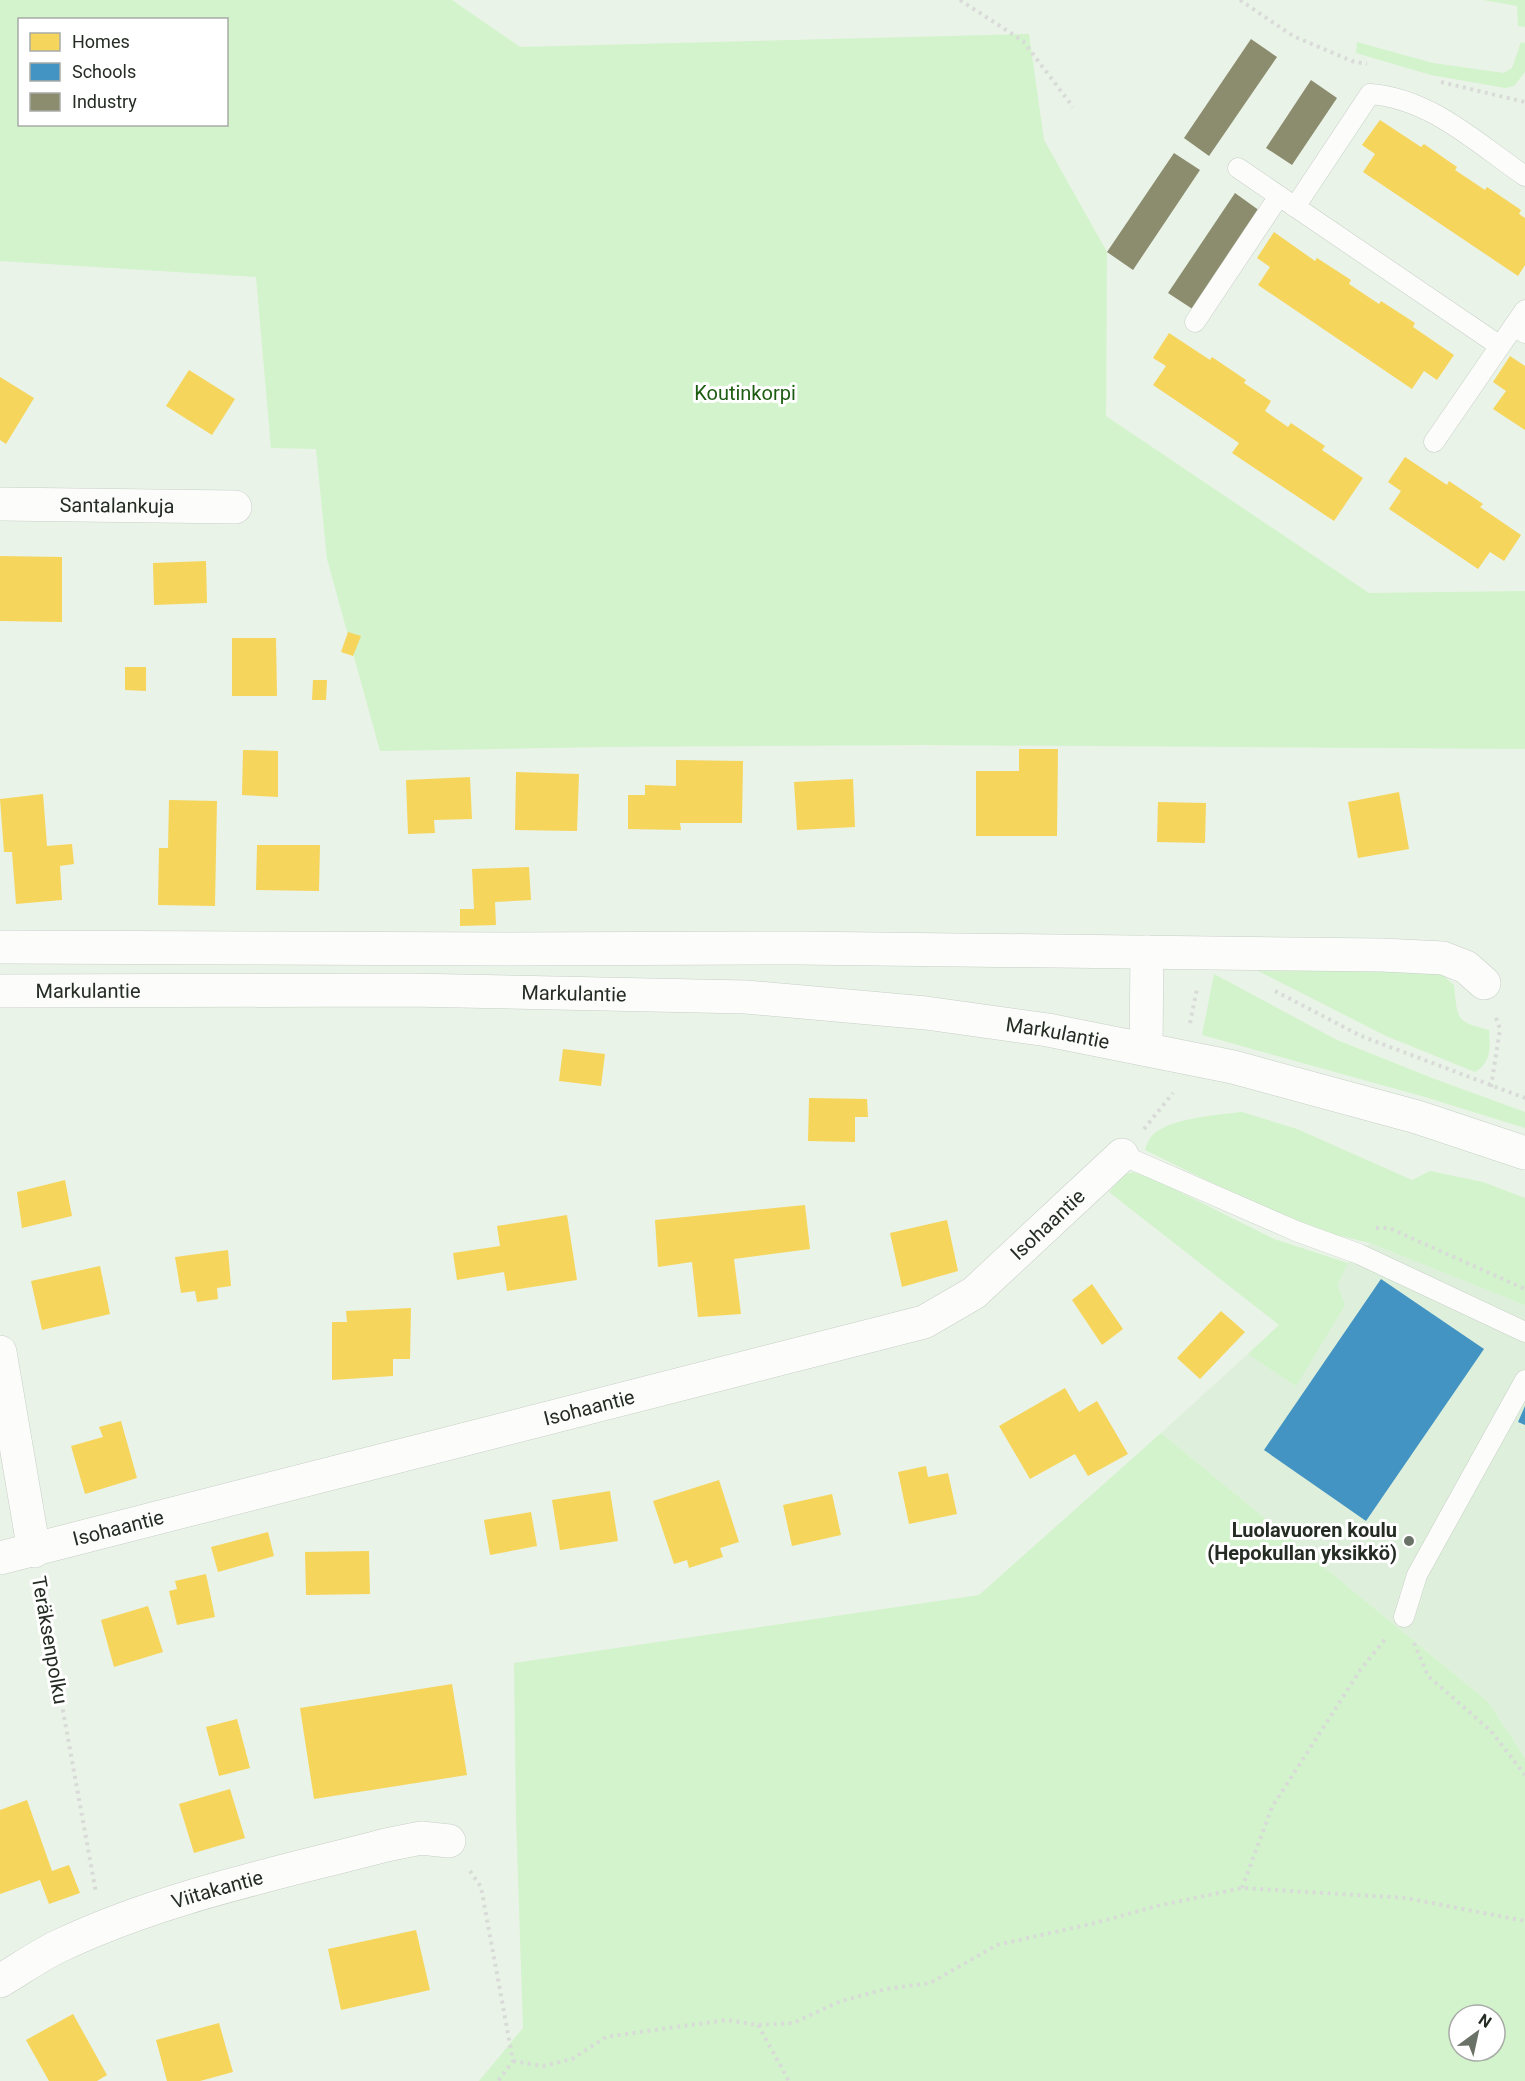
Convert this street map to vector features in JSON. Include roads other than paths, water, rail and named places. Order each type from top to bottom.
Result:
[{"type":"street","name":"Santalankuja","points":[[0,504],[235,507]]},
{"type":"street","points":[[0,947],[506,950],[796,948],[1382,955],[1443,958],[1466,967],[1484,984]]},
{"type":"street","points":[[1146,1048],[1147,952]]},
{"type":"street","name":"Markulantie","points":[[0,991],[409,990],[746,997],[926,1013],[1048,1030],[1233,1067],[1417,1117],[1525,1154]]},
{"type":"street","name":"Isohaantie","points":[[0,1558],[924,1322],[974,1293],[1122,1155]]},
{"type":"street","name":"Teräksenpolku","points":[[0,1352],[34,1551]]},
{"type":"street","name":"Viitakantie","points":[[0,1981],[56,1947],[102,1927],[172,1903],[386,1845],[421,1838],[448,1841]]},
{"type":"lane","points":[[1295,207],[1370,94],[1388,95],[1423,108],[1525,176]]},
{"type":"lane","points":[[1238,168],[1500,346]]},
{"type":"lane","points":[[1196,322],[1279,196]]},
{"type":"lane","points":[[1434,442],[1500,346],[1521,323]]},
{"type":"lane","points":[[1122,1155],[1296,1231],[1338,1246],[1525,1332]]},
{"type":"lane","points":[[1404,1617],[1417,1575],[1525,1380]]},
{"type":"place","name":"Luolavuoren koulu (Hepokullan yksikkö)","points":[[1409,1541]]},
{"type":"park label","name":"Koutinkorpi","points":[[745,393]]}]
